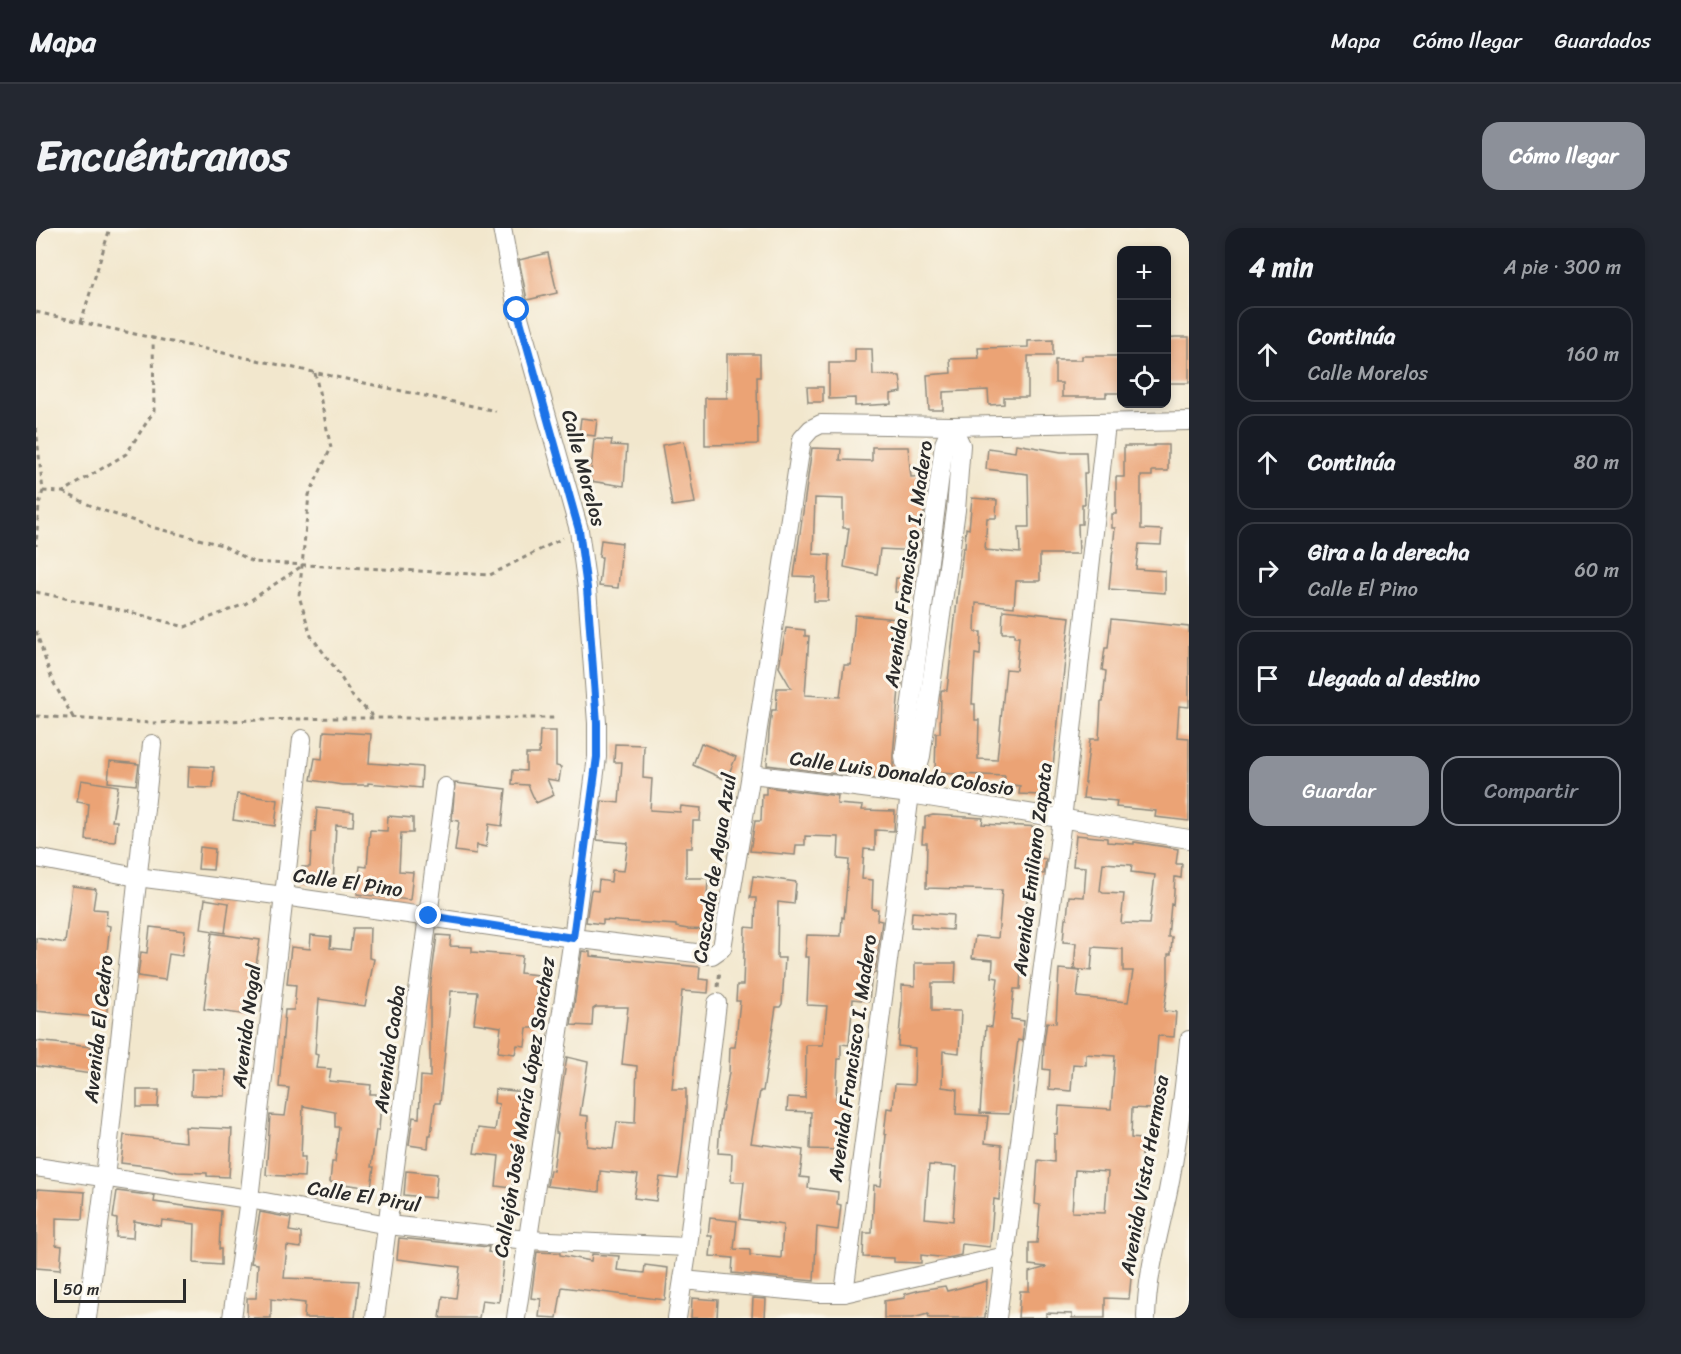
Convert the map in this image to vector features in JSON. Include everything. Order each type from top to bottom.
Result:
[{"type":"street","name":"Calle Morelos","points":[[502,228],[517,310],[579,530],[587,588],[597,723]]},
{"type":"street","points":[[952,426],[1189,421]]},
{"type":"street","name":"Cascada de Agua Azul","points":[[722,948],[802,439],[811,429],[821,424],[952,426]]},
{"type":"street","name":"Avenida Emiliano Zapata","points":[[997,1318],[1062,820],[1106,424]]},
{"type":"street","name":"Avenida Francisco I. Madero","points":[[844,1293],[910,794],[921,756],[956,510],[961,445],[952,426]]},
{"type":"street","name":"Callejón José María López Sanchez","points":[[516,1318],[573,938],[597,757],[597,723]]},
{"type":"street","name":"Avenida Nogal","points":[[232,1318],[249,1199],[303,738]]},
{"type":"street","name":"Avenida El Cedro","points":[[87,1318],[105,1178],[152,744]]},
{"type":"street","name":"Calle Luis Donaldo Colosio","points":[[751,774],[910,794],[1189,839]]},
{"type":"street","name":"Avenida Caoba","points":[[375,1318],[445,787]]},
{"type":"street","name":"Calle El Pino","points":[[36,858],[137,877],[701,955],[712,956],[722,948]]},
{"type":"street","points":[[677,1318],[688,1247],[717,1003]]},
{"type":"street","name":"Avenida Vista Hermosa","points":[[1146,1318],[1146,1290],[1151,1260],[1161,1226],[1181,1119],[1189,1040]]},
{"type":"street","name":"Calle El Pirul","points":[[36,1167],[249,1199],[388,1224],[527,1240],[688,1247]]},
{"type":"street","points":[[683,1280],[819,1293],[844,1293],[1006,1256]]},
{"type":"path","points":[[81,322],[110,228]]},
{"type":"path","points":[[36,312],[496,411]]},
{"type":"path","points":[[63,492],[126,454],[154,411],[153,338]]},
{"type":"path","points":[[315,373],[331,448],[309,495],[299,596],[311,636],[353,697],[376,718]]},
{"type":"path","points":[[36,428],[43,491],[39,504],[36,546]]},
{"type":"path","points":[[43,491],[63,492],[96,508],[155,528],[222,544],[253,562],[303,566],[490,575],[579,530]]},
{"type":"path","points":[[36,592],[130,612],[185,627],[245,604],[303,566]]},
{"type":"path","points":[[36,631],[52,680],[74,719]]},
{"type":"path","points":[[36,716],[150,723],[335,717],[556,718]]},
{"type":"path","name":"Cascada de Agua Azul","points":[[717,1003],[722,948]]},
{"type":"building","points":[[548,253],[557,293],[527,300],[519,260]]},
{"type":"building","points":[[1189,337],[1189,383],[1171,383],[1171,338]]},
{"type":"building","points":[[1053,340],[1053,356],[1028,356],[1028,397],[1004,397],[1004,404],[989,405],[988,390],[943,392],[943,410],[929,410],[927,375],[951,373],[950,359],[979,358],[978,348],[1028,347],[1028,341]]},
{"type":"building","points":[[855,349],[872,349],[873,375],[900,376],[902,392],[891,394],[891,404],[855,406],[855,398],[829,399],[829,363],[855,363]]},
{"type":"building","points":[[727,354],[760,354],[760,377],[757,377],[758,444],[705,445],[705,398],[727,398]]},
{"type":"building","points":[[1082,356],[1117,356],[1117,393],[1106,393],[1106,397],[1062,397],[1062,383],[1055,383],[1055,360],[1082,360]]},
{"type":"building","points":[[807,387],[823,387],[823,402],[808,402]]},
{"type":"building","points":[[581,418],[597,420],[595,436],[579,434]]},
{"type":"building","points":[[594,439],[612,440],[611,445],[627,446],[624,486],[590,481]]},
{"type":"building","points":[[684,441],[695,503],[672,506],[662,445]]},
{"type":"building","points":[[1016,444],[1061,452],[1086,452],[1085,504],[1082,504],[1082,524],[1078,524],[1079,554],[1040,554],[1040,581],[1016,581],[1014,607],[976,603],[975,632],[981,632],[980,655],[975,654],[972,704],[975,704],[975,720],[979,720],[978,759],[997,760],[1006,669],[1016,670],[1019,637],[1014,637],[1014,633],[1002,633],[1003,610],[1070,617],[1053,766],[1042,765],[1040,795],[1019,794],[1020,786],[1004,784],[1005,776],[935,773],[936,733],[940,733],[941,692],[947,690],[963,548],[965,548],[966,528],[969,529],[972,498],[997,500],[996,518],[987,518],[985,550],[1020,553],[1019,527],[1029,527],[1028,474],[986,469],[988,448],[1015,452]]},
{"type":"building","points":[[1168,445],[1168,471],[1152,471],[1152,476],[1141,476],[1141,529],[1162,530],[1161,545],[1139,544],[1136,569],[1165,571],[1165,593],[1109,589],[1115,528],[1112,528],[1112,514],[1116,514],[1116,477],[1124,477],[1124,446]]},
{"type":"building","points":[[872,447],[908,447],[911,477],[929,476],[919,551],[880,549],[877,574],[844,567],[849,528],[843,528],[843,499],[815,498],[813,554],[830,555],[828,601],[814,601],[815,577],[794,576],[812,448],[841,449],[840,460],[872,461]]},
{"type":"building","points":[[601,540],[622,543],[618,588],[599,586]]},
{"type":"building","points":[[896,578],[915,580],[913,594],[895,592]]},
{"type":"building","points":[[855,615],[897,619],[893,672],[903,673],[901,689],[899,689],[893,781],[767,765],[769,732],[772,710],[776,710],[777,688],[791,688],[779,667],[786,628],[805,630],[805,636],[809,636],[805,695],[840,697],[844,665],[851,665]]},
{"type":"building","points":[[1111,619],[1189,627],[1189,707],[1179,706],[1177,737],[1189,738],[1189,821],[1155,817],[1156,811],[1116,807],[1117,801],[1083,798],[1090,739],[1099,739],[1106,671],[1102,670],[1105,648],[1108,648]]},
{"type":"building","points":[[324,731],[371,734],[369,763],[422,767],[421,788],[368,783],[368,785],[342,785],[311,780],[315,758],[322,759]]},
{"type":"building","points":[[540,731],[556,731],[556,766],[561,767],[559,781],[547,779],[554,795],[536,803],[528,785],[512,784],[513,770],[526,771],[526,754],[539,754]]},
{"type":"building","points":[[701,743],[736,757],[726,780],[693,765]]},
{"type":"building","points":[[615,744],[644,745],[643,778],[652,779],[650,810],[680,812],[681,806],[701,808],[700,821],[693,821],[692,848],[686,848],[686,878],[708,878],[707,898],[713,898],[712,930],[603,920],[603,924],[586,922],[591,890],[598,891],[599,880],[611,882],[612,870],[624,871],[628,843],[597,840],[602,801],[619,803],[622,762],[614,762]]},
{"type":"building","points":[[110,761],[139,764],[136,785],[108,782]]},
{"type":"building","points":[[189,766],[214,767],[213,788],[188,787]]},
{"type":"building","points":[[81,780],[118,786],[112,821],[117,821],[115,842],[86,840],[89,804],[77,802]]},
{"type":"building","points":[[455,783],[506,789],[502,826],[489,824],[486,847],[477,845],[476,854],[455,851],[459,821],[452,820]]},
{"type":"building","points":[[766,787],[838,796],[837,804],[863,806],[862,810],[895,811],[894,831],[875,830],[875,850],[864,849],[862,879],[873,880],[872,909],[878,909],[877,920],[882,921],[869,1001],[853,999],[849,1045],[841,1044],[841,1059],[838,1059],[836,1100],[848,1100],[844,1150],[810,1149],[811,1112],[787,1111],[788,1097],[805,1098],[806,1045],[823,1045],[827,1006],[807,1005],[809,957],[805,957],[807,935],[841,936],[849,860],[838,859],[839,837],[805,836],[805,845],[796,845],[795,855],[750,851],[755,821],[761,821],[762,794],[766,794]]},
{"type":"building","points":[[237,794],[278,800],[275,826],[233,820]]},
{"type":"building","points":[[317,808],[354,812],[353,826],[336,825],[333,885],[300,883],[302,867],[310,867],[312,832],[315,832]]},
{"type":"building","points":[[933,815],[983,818],[982,824],[1041,827],[1040,858],[1046,859],[1044,874],[1034,873],[1034,877],[1030,877],[1026,908],[1030,909],[1027,939],[1024,939],[1022,951],[1020,989],[1014,989],[1011,1019],[1024,1021],[1022,1041],[1018,1040],[1009,1114],[980,1113],[986,1026],[992,1027],[998,978],[992,977],[993,960],[972,958],[975,936],[998,938],[1002,890],[926,888],[927,843],[922,843],[923,828],[925,828],[925,817]]},
{"type":"building","points":[[388,816],[413,818],[413,833],[401,833],[399,871],[413,872],[410,900],[357,894],[360,866],[367,867],[370,830],[387,831]]},
{"type":"building","points":[[1076,835],[1107,838],[1107,842],[1134,844],[1134,842],[1178,849],[1176,864],[1182,864],[1181,878],[1175,877],[1173,905],[1171,904],[1168,937],[1172,937],[1171,954],[1168,954],[1168,982],[1164,1011],[1176,1012],[1174,1037],[1158,1036],[1152,1109],[1132,1108],[1131,1138],[1149,1140],[1147,1154],[1142,1154],[1137,1220],[1143,1220],[1142,1237],[1135,1237],[1129,1299],[1105,1298],[1105,1318],[1072,1318],[1072,1314],[1046,1313],[1046,1318],[1018,1318],[1020,1291],[1029,1291],[1029,1272],[1047,1267],[1029,1265],[1029,1243],[1037,1243],[1040,1205],[1035,1204],[1038,1160],[1054,1162],[1054,1134],[1057,1134],[1059,1106],[1111,1109],[1115,1056],[1086,1054],[1086,1065],[1073,1064],[1071,1091],[1049,1089],[1050,1070],[1043,1069],[1044,1042],[1047,1022],[1056,1023],[1059,969],[1080,971],[1077,997],[1128,1002],[1133,971],[1123,971],[1123,949],[1093,947],[1091,971],[1074,969],[1076,943],[1063,942],[1065,918],[1067,918],[1069,896],[1084,897],[1086,867],[1073,866]],"holes":[[[1103,863],[1132,865],[1131,872],[1155,875],[1149,924],[1121,923],[1124,894],[1100,891]],[[1075,1170],[1108,1172],[1105,1213],[1072,1212]]]},
{"type":"building","points":[[200,847],[215,849],[213,870],[198,869]]},
{"type":"building","points":[[753,876],[796,882],[794,904],[778,902],[777,958],[785,958],[782,1004],[776,1007],[763,1091],[760,1091],[751,1143],[803,1150],[800,1177],[809,1178],[808,1188],[838,1192],[837,1204],[841,1205],[838,1230],[817,1227],[814,1281],[732,1273],[733,1258],[710,1256],[712,1236],[708,1236],[710,1218],[737,1221],[734,1249],[750,1250],[750,1255],[781,1258],[783,1225],[740,1219],[744,1182],[731,1182],[732,1154],[718,1153],[720,1123],[729,1073],[730,1047],[735,1047],[740,1001],[736,1001],[737,985],[743,985],[745,927],[755,928],[756,898],[750,898]]},
{"type":"building","points":[[72,886],[96,889],[93,909],[107,910],[106,925],[110,926],[105,969],[112,970],[106,1018],[36,1011],[36,938],[65,943]]},
{"type":"building","points":[[205,899],[229,903],[225,933],[201,929]]},
{"type":"building","points":[[912,912],[953,915],[952,930],[911,927]]},
{"type":"building","points":[[150,927],[185,931],[182,956],[169,954],[165,980],[138,976],[141,952],[147,953]]},
{"type":"building","points":[[353,928],[370,928],[369,958],[374,959],[365,1006],[319,999],[315,1054],[318,1055],[316,1068],[331,1069],[329,1081],[371,1085],[370,1094],[376,1094],[375,1101],[381,1102],[379,1130],[376,1130],[371,1167],[374,1167],[371,1188],[330,1182],[339,1127],[335,1127],[335,1112],[303,1106],[301,1157],[305,1157],[304,1177],[266,1175],[270,1115],[285,1116],[289,1088],[279,1087],[285,1010],[294,1010],[296,985],[287,984],[291,947],[310,949],[311,935],[331,937],[330,948],[350,950]]},
{"type":"building","points":[[212,933],[260,940],[248,1015],[204,1009]]},
{"type":"building","points":[[437,935],[451,936],[450,946],[472,947],[472,952],[522,956],[520,973],[538,975],[535,1028],[527,1028],[525,1046],[517,1045],[515,1054],[498,1052],[501,1027],[474,1023],[478,992],[451,991],[440,1103],[435,1103],[428,1148],[409,1145],[413,1117],[419,1118],[421,1076],[430,1077],[430,989]]},
{"type":"building","points":[[582,951],[590,952],[590,956],[700,967],[699,979],[709,980],[708,993],[682,991],[672,1089],[686,1089],[681,1159],[678,1179],[660,1177],[656,1201],[634,1198],[638,1175],[600,1171],[599,1192],[547,1186],[550,1170],[553,1171],[558,1133],[556,1133],[556,1128],[567,1057],[588,1062],[580,1115],[588,1116],[587,1146],[613,1149],[617,1122],[635,1123],[637,1066],[622,1064],[628,1007],[596,1007],[593,1009],[592,1026],[571,1025]]},
{"type":"building","points":[[915,963],[956,963],[955,983],[932,983],[932,1011],[961,1011],[959,1053],[943,1051],[942,1087],[957,1089],[956,1114],[988,1116],[985,1143],[1002,1145],[999,1200],[994,1199],[990,1247],[962,1244],[961,1255],[948,1258],[921,1255],[921,1263],[894,1262],[894,1258],[863,1257],[864,1233],[872,1233],[874,1185],[881,1186],[887,1108],[893,1109],[895,1084],[914,1085],[915,1048],[898,1046],[902,985],[915,986]],"holes":[[[929,1165],[957,1167],[953,1221],[925,1218]]]},
{"type":"building","points":[[36,1041],[101,1048],[98,1075],[36,1066]]},
{"type":"building","points":[[192,1069],[226,1070],[225,1096],[191,1095]]},
{"type":"building","points":[[495,1089],[524,1092],[512,1188],[496,1186],[499,1156],[474,1153],[478,1128],[495,1130],[499,1104],[494,1103]]},
{"type":"building","points":[[137,1090],[159,1090],[158,1107],[137,1107]]},
{"type":"building","points":[[185,1127],[232,1129],[229,1177],[207,1176],[207,1173],[177,1172],[164,1168],[121,1163],[124,1135],[186,1142]]},
{"type":"building","points":[[406,1171],[437,1174],[435,1198],[404,1195]]},
{"type":"building","points":[[37,1189],[85,1192],[83,1219],[56,1218],[56,1245],[62,1246],[60,1270],[36,1268]]},
{"type":"building","points":[[117,1191],[155,1196],[154,1202],[221,1211],[219,1249],[221,1249],[221,1265],[194,1263],[195,1224],[162,1220],[161,1226],[134,1221],[133,1238],[116,1237],[117,1219],[113,1218]]},
{"type":"building","points":[[260,1212],[291,1218],[289,1231],[301,1233],[301,1248],[287,1246],[284,1278],[359,1281],[355,1318],[304,1318],[305,1303],[271,1299],[271,1318],[247,1318],[247,1298],[256,1298],[258,1264],[251,1263]]},
{"type":"building","points":[[399,1238],[489,1247],[488,1252],[504,1254],[499,1302],[482,1300],[479,1318],[440,1318],[443,1296],[456,1298],[460,1267],[397,1259]]},
{"type":"building","points":[[537,1252],[560,1253],[560,1255],[591,1261],[592,1254],[619,1256],[617,1270],[644,1273],[645,1265],[668,1268],[665,1300],[562,1287],[557,1318],[539,1317],[541,1299],[531,1298]]},
{"type":"building","points":[[987,1281],[985,1318],[929,1318],[928,1314],[913,1318],[884,1318],[884,1301],[905,1298],[905,1294],[920,1290],[945,1286],[947,1291]]},
{"type":"building","points":[[692,1298],[718,1300],[717,1318],[691,1318]]},
{"type":"building","points":[[753,1298],[766,1299],[765,1318],[752,1318]]},
{"type":"route","points":[[429,916],[573,938],[597,757],[597,723],[587,588],[579,530],[517,310]]}]
